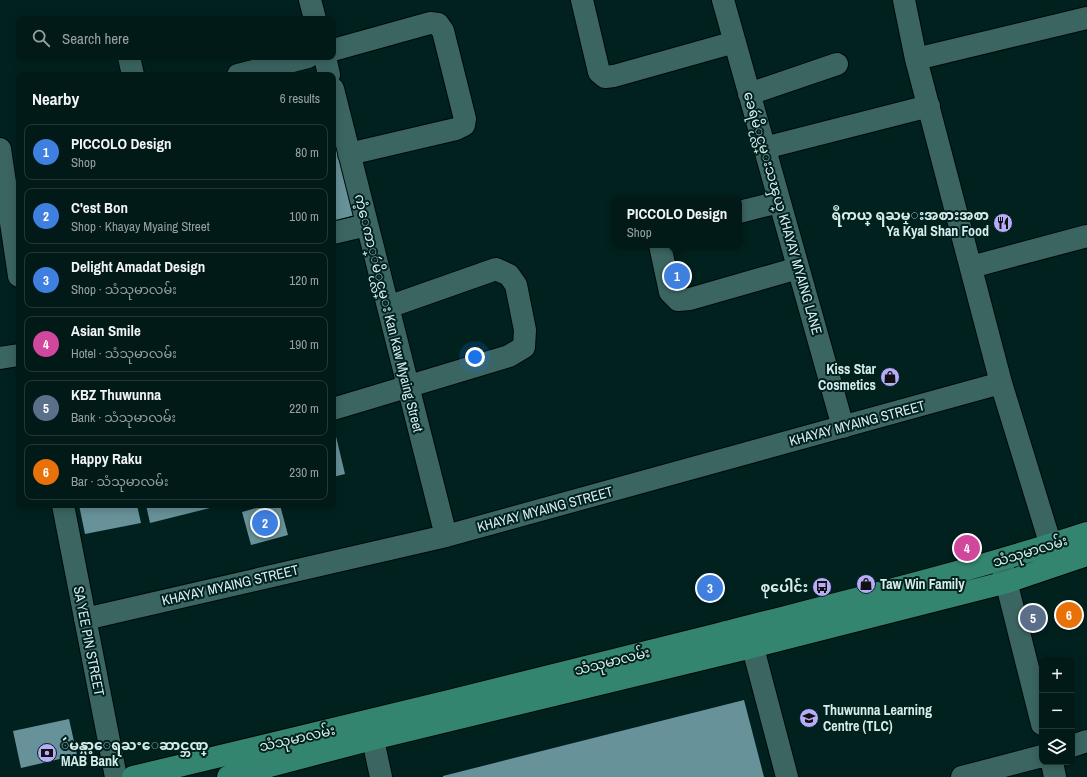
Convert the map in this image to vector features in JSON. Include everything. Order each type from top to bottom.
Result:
[{"type":"main road","name":"သံသုမာလမ်း","points":[[133,777],[371,730],[750,636],[1006,582],[1055,555],[1087,533]]},
{"type":"main road","name":"သံသုမာလမ်း","points":[[750,636],[1001,561],[1055,555],[1087,555]]},
{"type":"main road","name":"သံသုမာလမ်း","points":[[228,777],[371,730]]},
{"type":"street","points":[[310,0],[314,16]]},
{"type":"street","points":[[582,0],[599,72],[605,77],[621,74],[735,42]]},
{"type":"street","name":"ခေရဴမိႂင္လမ္းသၾယ္ KHAYAY MYAING LANE","points":[[723,0],[842,427]]},
{"type":"street","points":[[904,0],[916,59],[1002,383],[1055,555]]},
{"type":"street","points":[[916,59],[1087,18]]},
{"type":"street","points":[[336,49],[430,23],[438,24],[443,31],[465,119],[464,125],[456,129],[349,154]]},
{"type":"street","points":[[130,60],[132,72]]},
{"type":"street","points":[[250,72],[296,60]]},
{"type":"street","points":[[326,60],[328,72]]},
{"type":"street","points":[[749,94],[837,64]]},
{"type":"street","name":"ကံ့ေကာ္ဴမိႂင္လမ္း Kan Kaw Myaing Street","points":[[336,102],[446,536]]},
{"type":"street","points":[[764,148],[929,106]]},
{"type":"street","points":[[0,149],[16,252]]},
{"type":"street","points":[[742,211],[780,202]]},
{"type":"street","points":[[336,232],[367,225]]},
{"type":"street","points":[[971,267],[1087,236]]},
{"type":"street","points":[[661,248],[670,292],[678,300],[690,299],[798,268]]},
{"type":"street","points":[[336,409],[509,356],[524,346],[525,330],[516,284],[509,275],[496,269],[388,307]]},
{"type":"street","points":[[0,358],[16,355]]},
{"type":"street","name":"KHAYAY MYAING STREET","points":[[85,619],[446,536],[1002,383]]},
{"type":"street","name":"SA YEE PIN STREET","points":[[63,508],[116,777]]},
{"type":"street","points":[[1001,561],[1039,712]]},
{"type":"street","points":[[750,636],[787,777]]},
{"type":"street","points":[[371,730],[381,777]]},
{"type":"street","points":[[1075,745],[1087,741]]},
{"type":"street","points":[[962,777],[1039,757]]},
{"type":"street","points":[[1053,765],[1055,777]]},
{"type":"building","points":[[336,144],[355,215],[336,220]]},
{"type":"building","points":[[336,436],[345,474],[336,476]]},
{"type":"building","points":[[80,508],[138,508],[141,523],[85,534]]},
{"type":"building","points":[[147,508],[210,508],[150,523]]},
{"type":"building","points":[[256,508],[281,508],[288,535],[251,545],[242,512]]},
{"type":"building","points":[[744,700],[764,777],[443,777],[443,776]]},
{"type":"building","points":[[69,719],[77,755],[21,768],[13,731]]},
{"type":"place","name":"ရဳကယ္ ရႀမ္းအစားအစာ Ya Kyal Shan Food","points":[[1003,223]]},
{"type":"place","name":"PICCOLO Design","points":[[677,276]]},
{"type":"place","name":"Kiss Star Cosmetics","points":[[890,377]]},
{"type":"place","name":"C'est Bon","points":[[265,523]]},
{"type":"place","name":"Asian Smile","points":[[967,548]]},
{"type":"place","name":"Taw Win Family","points":[[866,584]]},
{"type":"place","name":"စုပေါင်း","points":[[822,587]]},
{"type":"place","name":"Delight Amadat Design","points":[[710,588]]},
{"type":"place","name":"Happy Raku","points":[[1069,615]]},
{"type":"place","name":"KBZ Thuwunna","points":[[1033,618]]},
{"type":"place","name":"Thuwunna Learning Centre (TLC)","points":[[809,718]]},
{"type":"place","name":"ဴမန္မာ့ေရႀႚေဆာင္ဘဏ္ MAB Bank","points":[[47,753]]}]
